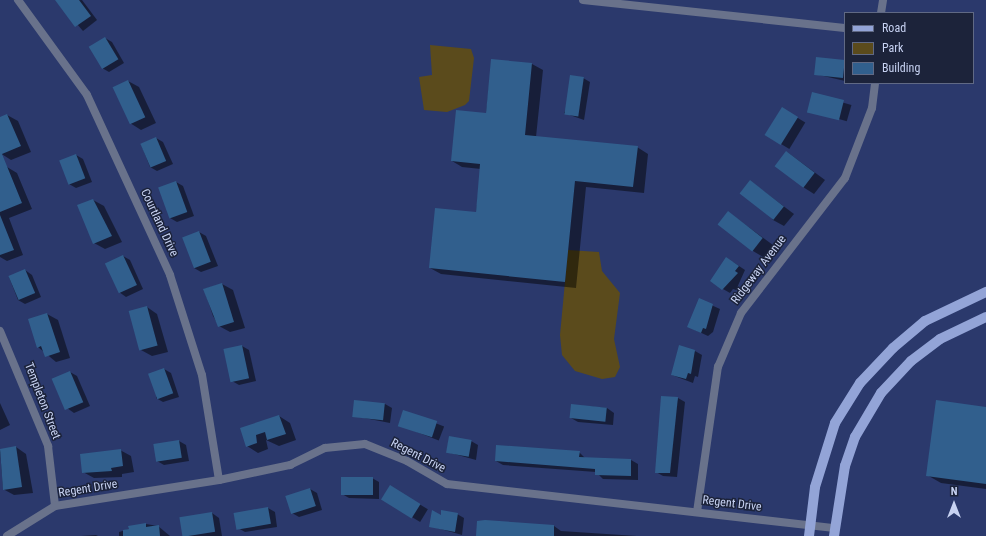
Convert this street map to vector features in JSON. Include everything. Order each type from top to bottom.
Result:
[{"type":"main road","points":[[809,536],[815,487],[835,423],[860,383],[893,348],[925,322],[986,292]]},
{"type":"main road","points":[[834,532],[844,466],[855,438],[881,393],[912,361],[940,339],[986,317]]},
{"type":"street","name":"Courtland Drive","points":[[18,0],[87,95],[170,275],[202,375],[219,480]]},
{"type":"street","points":[[583,0],[844,28]]},
{"type":"street","points":[[881,12],[883,0]]},
{"type":"street","name":"Ridgeway Avenue","points":[[698,512],[718,367],[741,313],[845,178],[872,108],[875,84]]},
{"type":"street","name":"Templeton Street","points":[[0,331],[48,446],[55,506]]},
{"type":"street","name":"Regent Drive","points":[[6,536],[55,506],[219,480],[290,465],[325,448],[365,444],[407,461],[448,484],[810,525],[834,532]]},
{"type":"green space","points":[[430,45],[471,49],[474,58],[469,101],[465,105],[447,112],[424,110],[419,77],[432,75]]},
{"type":"green space","points":[[568,250],[599,252],[602,271],[620,293],[614,339],[620,367],[615,377],[602,379],[575,371],[562,355],[560,335]]},
{"type":"building","points":[[55,0],[79,0],[91,16],[75,27]]},
{"type":"building","points":[[105,37],[118,59],[102,69],[89,47]]},
{"type":"building","points":[[816,57],[844,60],[843,78],[814,75]]},
{"type":"building","points":[[491,59],[532,63],[525,135],[638,146],[633,187],[575,181],[565,282],[429,268],[435,208],[476,212],[480,164],[451,161],[456,110],[486,113]]},
{"type":"building","points":[[570,75],[584,77],[578,117],[564,115]]},
{"type":"building","points":[[128,80],[145,117],[130,124],[113,87]]},
{"type":"building","points":[[812,92],[844,100],[839,120],[807,112]]},
{"type":"building","points":[[782,107],[798,117],[781,145],[765,135]]},
{"type":"building","points":[[7,114],[21,146],[2,154],[22,203],[0,212],[0,117]]},
{"type":"building","points":[[156,137],[166,161],[151,168],[140,144]]},
{"type":"building","points":[[786,151],[815,173],[803,188],[775,166]]},
{"type":"building","points":[[76,154],[85,178],[69,185],[59,160]]},
{"type":"building","points":[[750,180],[784,206],[773,220],[740,193]]},
{"type":"building","points":[[176,181],[187,212],[169,219],[158,187]]},
{"type":"building","points":[[93,199],[112,236],[93,244],[77,205]]},
{"type":"building","points":[[728,211],[763,238],[752,251],[718,224]]},
{"type":"building","points":[[0,215],[14,250],[0,255]]},
{"type":"building","points":[[199,231],[211,262],[194,268],[182,237]]},
{"type":"building","points":[[123,255],[137,285],[119,293],[105,263]]},
{"type":"building","points":[[726,257],[739,266],[735,271],[738,273],[722,290],[710,281]]},
{"type":"building","points":[[25,269],[35,293],[19,300],[8,276]]},
{"type":"building","points":[[222,283],[234,322],[218,327],[203,289]]},
{"type":"building","points":[[699,298],[713,304],[706,329],[703,328],[701,333],[687,327]]},
{"type":"building","points":[[147,306],[158,346],[139,351],[129,311]]},
{"type":"building","points":[[47,313],[60,352],[45,357],[41,346],[37,348],[28,319]]},
{"type":"building","points":[[242,345],[249,378],[230,382],[223,349]]},
{"type":"building","points":[[679,345],[695,350],[691,374],[688,373],[686,379],[671,375]]},
{"type":"building","points":[[164,368],[173,393],[157,399],[148,374]]},
{"type":"building","points":[[70,371],[83,402],[65,410],[52,379]]},
{"type":"building","points":[[661,396],[678,397],[670,473],[655,473]]},
{"type":"building","points":[[354,400],[385,403],[383,420],[352,417]]},
{"type":"building","points":[[936,400],[986,407],[986,484],[926,476]]},
{"type":"building","points":[[571,404],[607,408],[605,422],[570,418]]},
{"type":"building","points":[[403,410],[437,421],[432,437],[398,426]]},
{"type":"building","points":[[279,415],[286,434],[267,440],[265,432],[256,435],[257,443],[246,447],[240,428]]},
{"type":"building","points":[[449,436],[472,440],[469,457],[446,453]]},
{"type":"building","points":[[179,440],[182,458],[156,462],[153,444]]},
{"type":"building","points":[[496,445],[580,451],[579,457],[631,459],[631,476],[595,475],[595,469],[495,461]]},
{"type":"building","points":[[16,446],[22,487],[3,490],[0,449]]},
{"type":"building","points":[[121,449],[123,466],[111,468],[112,471],[82,473],[80,454]]},
{"type":"building","points":[[341,477],[373,477],[373,495],[341,495]]},
{"type":"building","points":[[390,485],[421,504],[412,518],[381,499]]},
{"type":"building","points":[[310,488],[316,506],[291,514],[285,496]]},
{"type":"building","points":[[268,507],[271,524],[236,530],[234,513]]},
{"type":"building","points":[[432,510],[441,515],[441,510],[458,513],[455,532],[429,527]]},
{"type":"building","points":[[212,512],[215,532],[182,536],[179,517]]},
{"type":"building","points":[[485,520],[554,525],[554,536],[476,536],[477,521]]},
{"type":"building","points":[[146,523],[146,527],[159,525],[160,536],[123,536],[123,530],[129,529],[128,526]]}]
